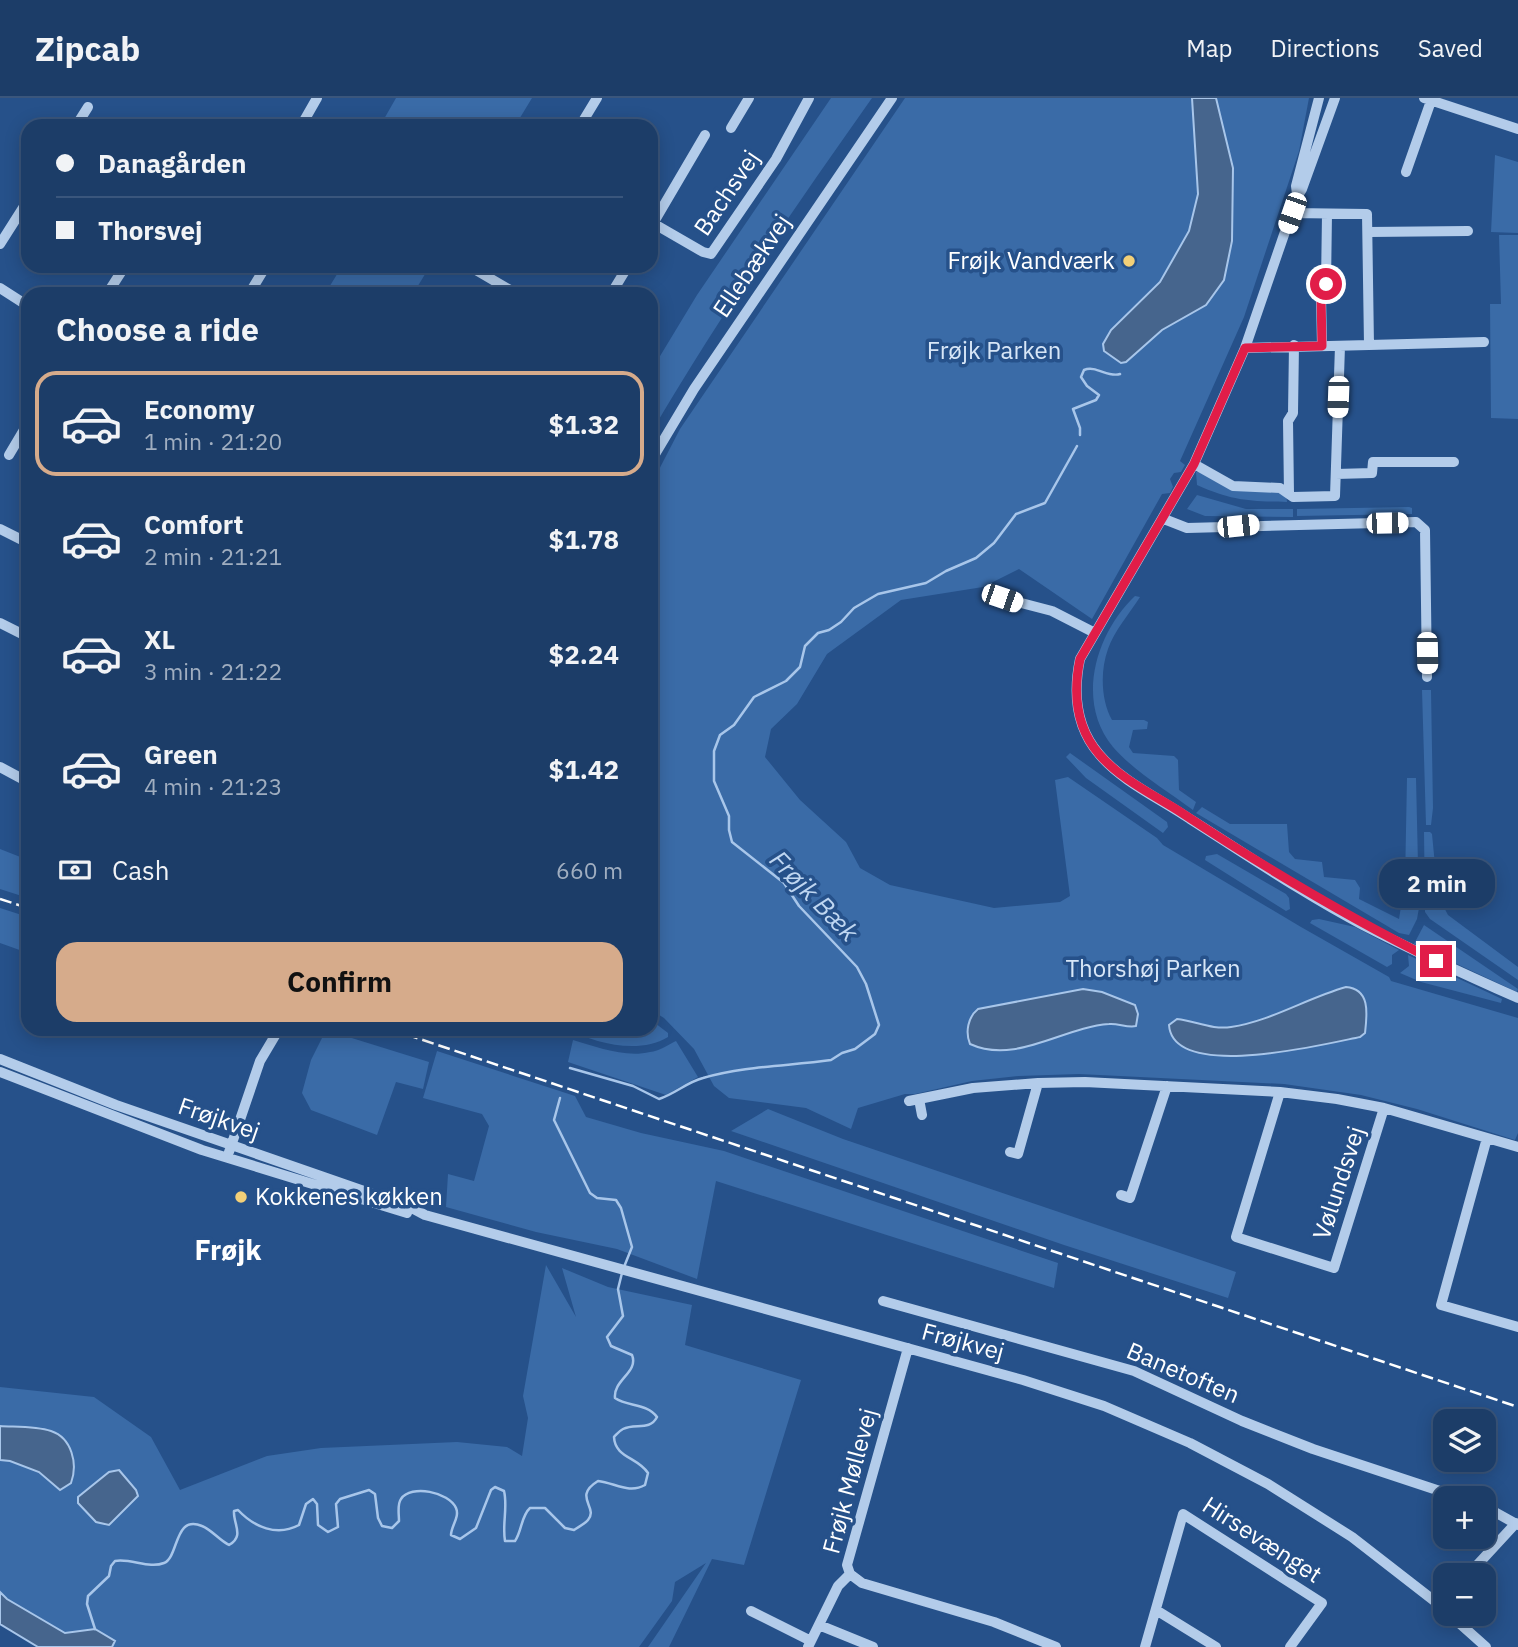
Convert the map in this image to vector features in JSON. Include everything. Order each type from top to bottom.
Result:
[{"type":"street","points":[[305,119],[317,98]]},
{"type":"street","points":[[584,119],[597,98]]},
{"type":"street","name":"Bachsvej","points":[[731,128],[748,98]]},
{"type":"street","name":"Bachsvej","points":[[658,227],[702,252],[711,254],[776,159],[809,98]]},
{"type":"street","name":"Ellebækvej","points":[[658,449],[694,389],[892,98]]},
{"type":"street","points":[[1297,197],[1296,186],[1319,98]]},
{"type":"street","points":[[1335,98],[1297,197],[1245,348],[1194,464],[1080,659],[1075,683],[1075,701],[1082,727],[1099,754],[1120,773],[1250,858],[1361,923],[1518,998]]},
{"type":"street","points":[[1406,172],[1429,99],[1518,129]]},
{"type":"street","points":[[80,119],[88,107]]},
{"type":"street","name":"Bachsvej","points":[[658,214],[705,135]]},
{"type":"street","points":[[0,244],[21,211]]},
{"type":"street","points":[[1292,213],[1367,214],[1369,345]]},
{"type":"street","points":[[1322,346],[1321,295],[1326,284],[1327,214]]},
{"type":"street","points":[[1369,232],[1468,231]]},
{"type":"street","points":[[482,273],[505,287]]},
{"type":"street","points":[[0,288],[21,302]]},
{"type":"street","points":[[1245,348],[1484,342]]},
{"type":"street","points":[[1289,494],[1288,421],[1293,413],[1294,345]]},
{"type":"street","points":[[1194,464],[1233,486],[1280,488],[1293,497],[1335,496],[1340,346]]},
{"type":"street","points":[[9,455],[21,435]]},
{"type":"street","points":[[1336,474],[1372,473],[1373,462],[1454,462]]},
{"type":"street","points":[[1164,519],[1187,528],[1416,522],[1425,530],[1427,677]]},
{"type":"street","points":[[0,545],[3,531],[21,540]]},
{"type":"street","points":[[1002,598],[1052,611],[1095,633]]},
{"type":"street","points":[[0,623],[21,634]]},
{"type":"street","points":[[0,767],[21,778]]},
{"type":"street","points":[[227,1158],[260,1061],[275,1036]]},
{"type":"street","name":"Frøjkvej","points":[[0,1059],[116,1105],[425,1215]]},
{"type":"street","name":"Frøjkvej","points":[[0,1072],[227,1158],[386,1208],[425,1215],[636,1273],[1023,1380],[1104,1406],[1190,1443],[1268,1483],[1352,1537],[1433,1598]]},
{"type":"street","points":[[1010,1152],[1018,1154],[1038,1083]]},
{"type":"street","name":"Vølundsvej","points":[[922,1115],[914,1100],[973,1088],[1038,1083],[1280,1092],[1384,1108],[1518,1147]]},
{"type":"street","points":[[1121,1195],[1130,1198],[1167,1086]]},
{"type":"street","name":"Vølundsvej","points":[[1280,1092],[1236,1237],[1334,1268],[1384,1108]]},
{"type":"street","points":[[1487,1138],[1441,1305],[1518,1327]]},
{"type":"street","name":"Banetoften","points":[[883,1301],[1134,1371],[1242,1421],[1313,1449],[1433,1489]]},
{"type":"street","name":"Frøjk Møllevej","points":[[908,1349],[847,1565],[850,1574],[862,1583],[994,1622],[1056,1647]]},
{"type":"street","points":[[1480,1563],[1517,1524],[1496,1513]]},
{"type":"street","name":"Hirsevænget","points":[[1145,1647],[1183,1514],[1322,1603],[1290,1647]]},
{"type":"street","points":[[751,1611],[810,1644],[838,1586],[850,1574]]},
{"type":"street","points":[[1156,1611],[1216,1647]]},
{"type":"street","points":[[819,1625],[873,1647]]},
{"type":"street","name":"Frøjkvej","points":[[1464,1626],[1486,1647]]},
{"type":"green space","points":[[396,98],[532,98],[519,119],[384,119]]},
{"type":"green space","points":[[831,98],[872,98],[730,305],[658,421],[658,359],[697,295]]},
{"type":"green space","name":"Frøjk Parken","points":[[905,98],[1309,98],[1299,151],[1244,317],[1180,461],[1185,465],[1181,472],[1174,473],[1170,479],[1173,487],[1170,493],[1162,494],[1092,619],[1019,569],[983,587],[901,600],[827,654],[797,704],[771,729],[765,757],[800,800],[846,842],[860,868],[890,885],[994,908],[1060,902],[1070,896],[1055,780],[1068,777],[1157,838],[1163,845],[1389,977],[1391,981],[1518,1018],[1518,1133],[1515,1140],[1417,1109],[1361,1095],[1284,1084],[1079,1074],[1019,1076],[972,1081],[905,1094],[858,1108],[851,1129],[806,1108],[729,1098],[714,1086],[694,1049],[658,1014],[658,471],[680,429]]},
{"type":"green space","points":[[1495,155],[1518,162],[1518,233],[1491,232]]},
{"type":"green space","points":[[1499,235],[1518,235],[1518,419],[1491,418],[1490,304],[1501,304]]},
{"type":"green space","points":[[338,273],[426,273],[417,287],[329,287]]},
{"type":"green space","points":[[1196,472],[1239,489],[1281,492],[1286,494],[1287,502],[1251,500],[1221,494],[1197,485]]},
{"type":"green space","points":[[1197,495],[1246,509],[1293,509],[1293,517],[1205,516],[1187,509]]},
{"type":"green space","points":[[1412,508],[1412,514],[1297,516],[1297,509]]},
{"type":"green space","points":[[1135,596],[1140,597],[1114,636],[1105,658],[1103,686],[1108,712],[1112,720],[1148,722],[1147,729],[1133,730],[1129,747],[1133,753],[1174,756],[1178,760],[1179,790],[1196,802],[1193,810],[1141,773],[1113,747],[1101,729],[1095,709],[1095,668],[1101,648],[1121,611]]},
{"type":"green space","points":[[1422,690],[1431,690],[1431,825],[1426,825]]},
{"type":"green space","points":[[1070,753],[1167,822],[1168,827],[1163,833],[1086,778],[1066,757]]},
{"type":"green space","points":[[1407,778],[1416,778],[1419,908],[1409,935],[1399,933],[1196,813],[1202,807],[1230,824],[1287,824],[1289,852],[1295,859],[1322,862],[1324,877],[1355,880],[1360,888],[1359,899],[1399,919],[1405,882]]},
{"type":"green space","points":[[1424,832],[1432,834],[1438,896],[1448,915],[1518,967],[1518,980],[1430,919],[1425,912]]},
{"type":"green space","points":[[0,849],[21,857],[21,896],[0,889]]},
{"type":"green space","points":[[1217,854],[1286,894],[1290,909],[1286,911],[1205,860],[1206,856]]},
{"type":"green space","points":[[0,908],[21,915],[21,950],[0,943]]},
{"type":"green space","points":[[1319,919],[1355,927],[1399,950],[1392,955],[1392,964],[1387,967],[1310,923]]},
{"type":"green space","points":[[1424,925],[1518,989],[1517,992],[1414,944]]},
{"type":"green space","points":[[1408,955],[1502,999],[1501,1003],[1421,982],[1400,973],[1409,966]]},
{"type":"green space","points":[[658,1025],[668,1033],[668,1037],[644,1045],[617,1045],[583,1036],[658,1036]]},
{"type":"green space","points":[[323,1036],[345,1036],[429,1062],[423,1089],[396,1082],[377,1135],[311,1110],[302,1093],[311,1060]]},
{"type":"green space","points":[[573,1040],[631,1054],[653,1051],[676,1041],[698,1077],[666,1095],[568,1062]]},
{"type":"green space","points":[[437,1051],[575,1096],[586,1117],[641,1133],[724,1151],[1058,1263],[1054,1288],[716,1181],[697,1279],[617,1249],[536,1232],[446,1207],[448,1174],[474,1181],[489,1126],[482,1114],[423,1098]]},
{"type":"green space","points":[[768,1109],[843,1139],[1236,1272],[1228,1298],[731,1131]]},
{"type":"green space","points":[[546,1265],[576,1317],[562,1268],[608,1287],[692,1305],[685,1345],[801,1380],[744,1565],[712,1559],[669,1647],[648,1647],[706,1563],[675,1582],[672,1601],[639,1647],[112,1647],[114,1641],[95,1629],[65,1633],[7,1599],[0,1592],[0,1387],[94,1397],[151,1437],[180,1490],[267,1456],[321,1448],[457,1442],[507,1447],[522,1456],[528,1418],[523,1396]]},
{"type":"shaded area","points":[[1192,98],[1216,98],[1233,168],[1232,241],[1224,280],[1206,305],[1162,330],[1126,362],[1121,363],[1104,351],[1103,344],[1111,330],[1160,282],[1189,231],[1198,194]]},
{"type":"shaded area","points":[[1346,987],[1360,992],[1366,1004],[1365,1033],[1360,1037],[1285,1051],[1222,1056],[1196,1052],[1177,1042],[1169,1025],[1177,1019],[1217,1027],[1246,1024]]},
{"type":"shaded area","points":[[1083,989],[1102,992],[1135,1005],[1138,1014],[1136,1026],[1112,1024],[1092,1027],[1022,1048],[1005,1050],[970,1044],[968,1025],[978,1009]]},
{"type":"shaded area","points":[[0,1426],[39,1428],[58,1434],[72,1452],[74,1468],[71,1483],[60,1490],[39,1472],[0,1460]]},
{"type":"shaded area","points":[[119,1470],[138,1496],[109,1525],[96,1522],[78,1503],[78,1497],[109,1472]]},
{"type":"shaded area","points":[[0,1592],[7,1599],[65,1633],[95,1629],[115,1641],[112,1647],[38,1647],[0,1624]]},
{"type":"waterway","name":"Frøjk Bæk","points":[[1080,435],[1073,409],[1096,400],[1099,395],[1087,386],[1081,377],[1084,370],[1120,374]]},
{"type":"waterway","name":"Frøjk Bæk","points":[[570,1068],[633,1086],[659,1099],[697,1080],[719,1074],[831,1060],[855,1049],[875,1034],[879,1025],[866,984],[857,967],[799,906],[784,883],[732,842],[729,816],[714,781],[714,751],[720,735],[734,725],[754,697],[786,681],[800,667],[805,646],[818,633],[829,630],[854,608],[878,594],[926,583],[976,558],[994,543],[1016,514],[1045,503],[1077,446]]},
{"type":"waterway","name":"Frøjk Bæk","points":[[560,1098],[554,1120],[590,1193],[597,1198],[616,1200],[621,1208],[632,1247],[624,1267]]},
{"type":"waterway","name":"Frøjk Bæk","points":[[95,1629],[87,1604],[88,1596],[109,1576],[115,1561],[152,1565],[164,1563],[169,1559],[182,1531],[193,1524],[206,1528],[229,1545],[237,1534],[234,1511],[238,1510],[251,1521],[266,1528],[282,1530],[299,1525],[306,1504],[313,1499],[317,1504],[318,1525],[328,1532],[338,1527],[336,1504],[340,1499],[369,1490],[375,1494],[378,1518],[382,1526],[392,1528],[399,1521],[399,1506],[406,1494],[430,1492],[446,1498],[456,1508],[457,1515],[451,1535],[460,1539],[476,1528],[491,1490],[495,1487],[504,1491],[505,1541],[515,1541],[530,1508],[545,1508],[565,1528],[574,1530],[591,1515],[587,1492],[598,1481],[628,1488],[645,1485],[648,1473],[618,1449],[614,1437],[628,1427],[650,1424],[657,1417],[648,1409],[615,1398],[615,1392],[633,1361],[632,1355],[611,1346],[607,1337],[623,1316],[618,1289],[622,1273]]},
{"type":"railway","points":[[0,899],[21,906]]},
{"type":"railway","points":[[411,1036],[1518,1407]]},
{"type":"place","name":"Frøjk Vandværk","points":[[1129,261]]},
{"type":"place","name":"Kokkenes køkken","points":[[241,1197]]},
{"type":"district","name":"Frøjk","points":[[228,1250]]},
{"type":"route","points":[[1326,284],[1321,295],[1322,346],[1245,348],[1194,464],[1080,659],[1075,683],[1075,701],[1082,727],[1099,754],[1120,773],[1250,858],[1361,923],[1436,961]]},
{"type":"park label","name":"Thorshøj Parken","points":[[1153,969]]}]
